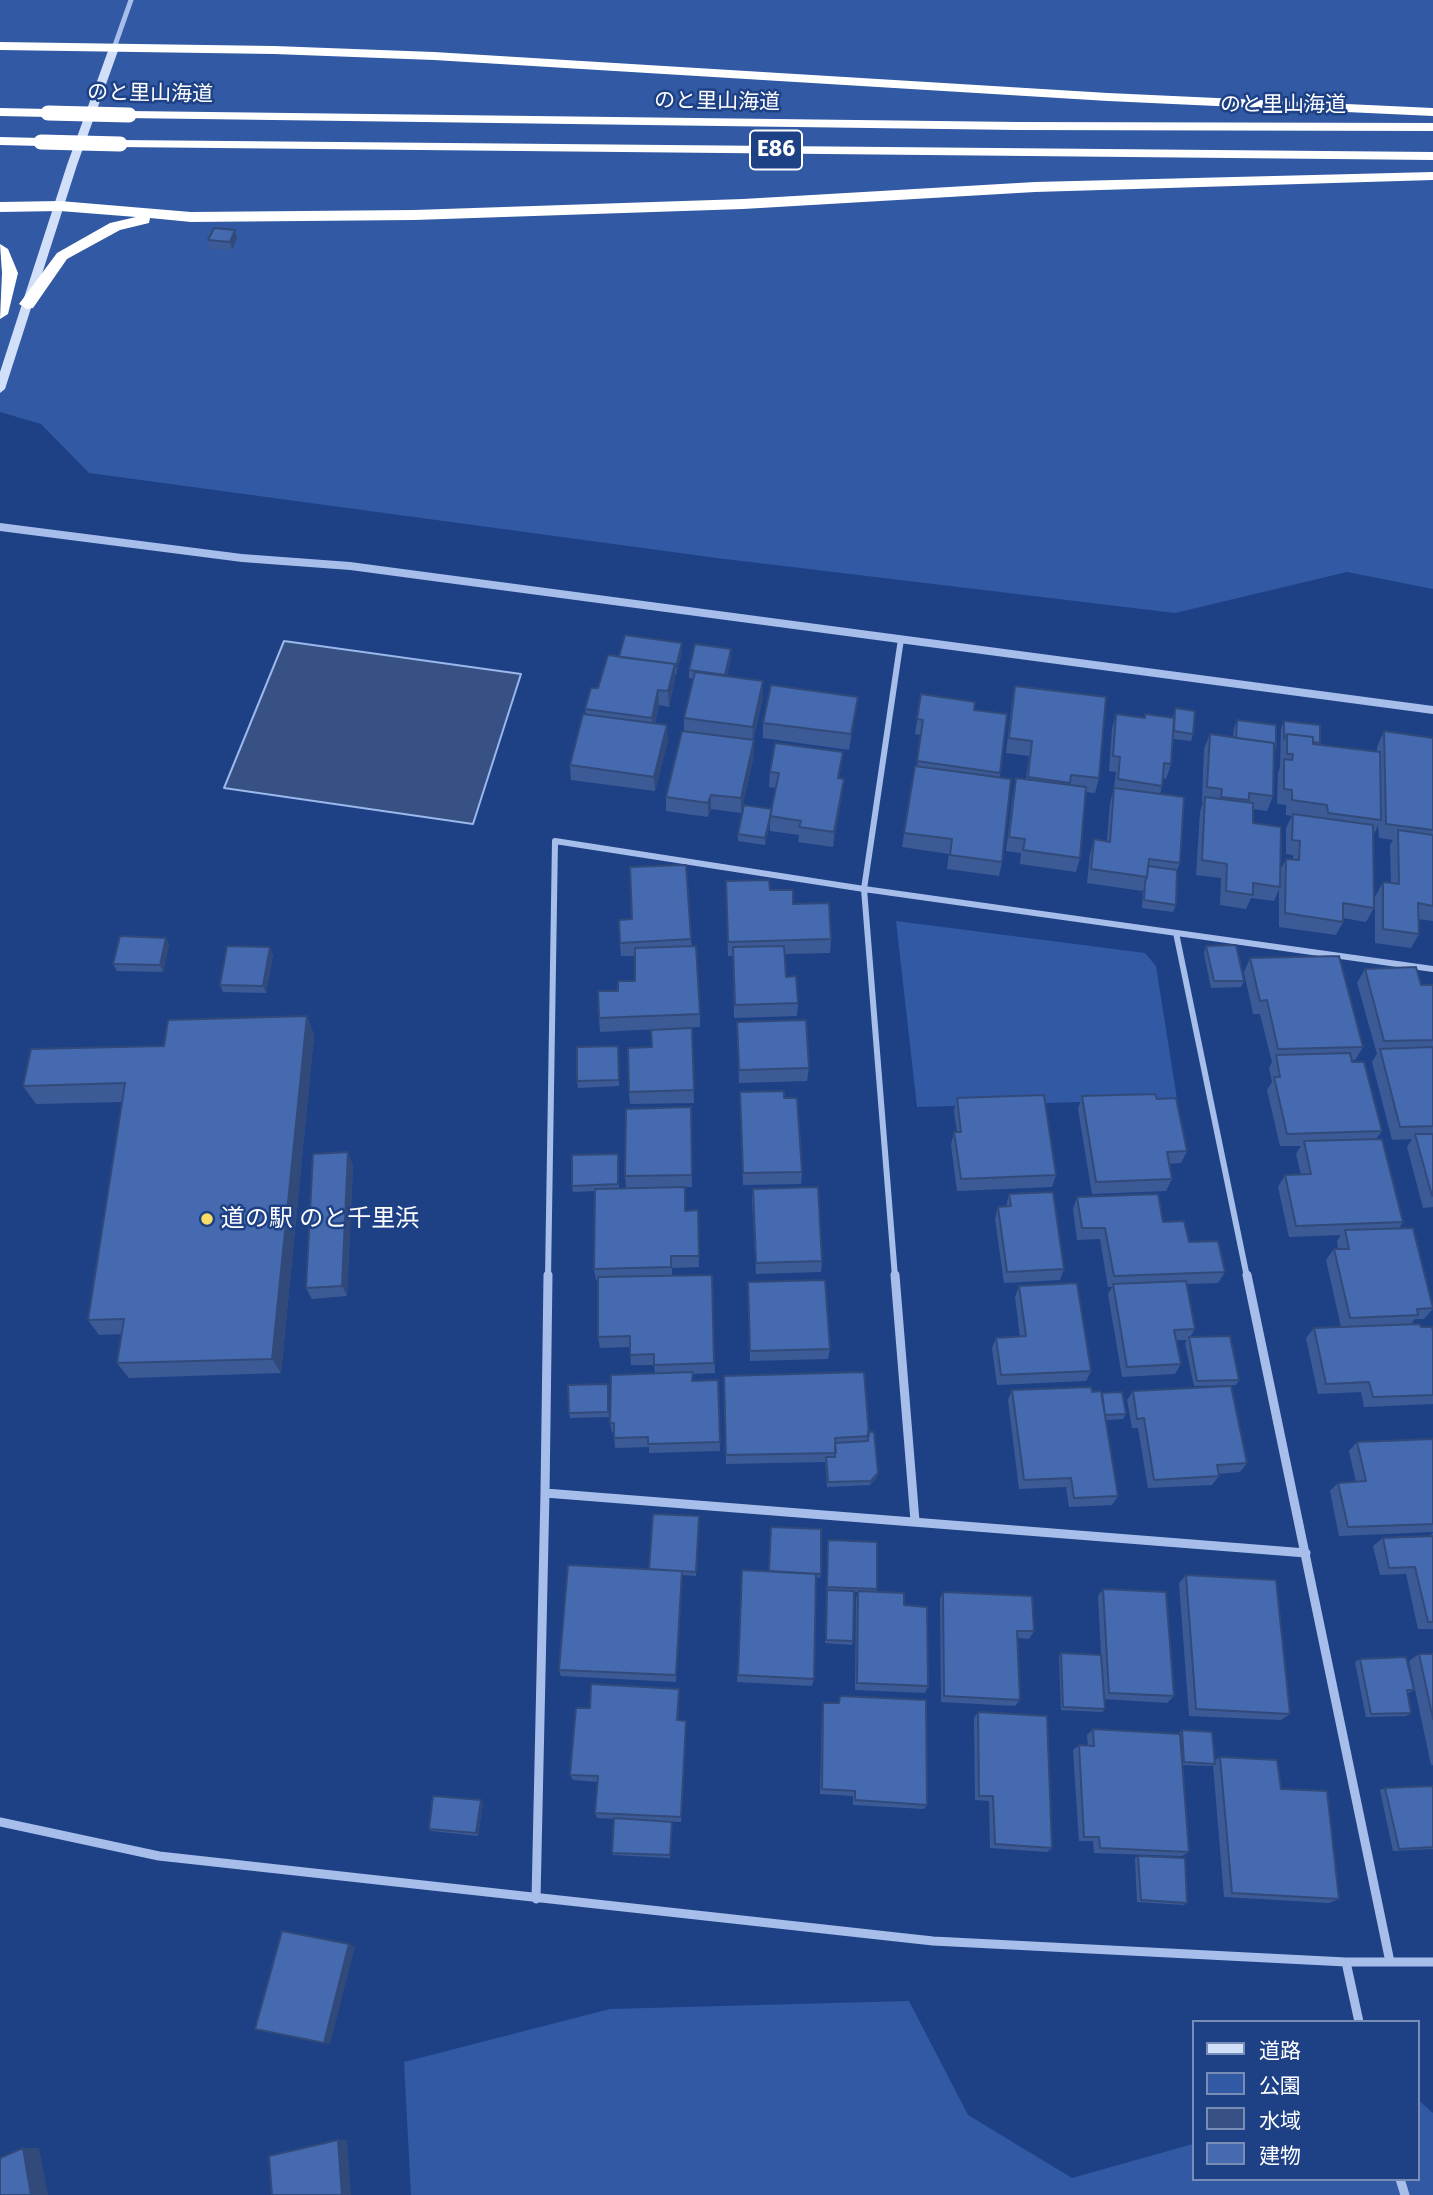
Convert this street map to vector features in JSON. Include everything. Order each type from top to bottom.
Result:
[{"type":"highway","points":[[0,46],[434,56],[1108,97],[1433,112]]},
{"type":"highway","name":"のと里山海道","points":[[0,112],[129,116],[1004,126],[1433,127]]},
{"type":"highway","name":"のと里山海道","points":[[0,141],[1433,156]]},
{"type":"highway","points":[[27,304],[62,256],[91,237],[115,226],[149,219],[191,216],[428,215],[743,204],[1155,183],[1433,176]]},
{"type":"highway","points":[[0,207],[60,206],[191,216]]},
{"type":"highway","points":[[0,249],[10,273],[0,314]]},
{"type":"main road","points":[[0,388],[114,48]]},
{"type":"street","points":[[114,48],[131,0]]},
{"type":"street","points":[[0,527],[242,558],[350,566],[1433,710]]},
{"type":"street","points":[[901,639],[864,890],[915,1521]]},
{"type":"street","points":[[536,1899],[555,841],[864,890],[1433,969]]},
{"type":"street","points":[[1176,933],[1390,1962]]},
{"type":"street","points":[[545,1493],[1306,1553]]},
{"type":"street","points":[[0,1822],[159,1856],[933,1941],[1346,1962],[1433,1962]]},
{"type":"street","points":[[1346,1962],[1359,2020]]},
{"type":"green space","points":[[0,0],[1433,0],[1433,589],[1347,572],[1175,613],[717,558],[89,473],[41,424],[0,412]]},
{"type":"green space","points":[[896,921],[1145,953],[1156,966],[1177,1099],[917,1107]]},
{"type":"green space","points":[[909,2001],[968,2115],[1072,2178],[1192,2144],[1192,2181],[1419,2181],[1419,2101],[1433,2113],[1433,2195],[411,2195],[404,2062],[610,2009]]},
{"type":"water","points":[[284,641],[521,674],[473,824],[224,788]]},
{"type":"building","points":[[214,228],[235,230],[230,242],[208,240]]},
{"type":"building","points":[[625,635],[682,643],[676,667],[675,664],[619,657]]},
{"type":"building","points":[[695,644],[731,649],[725,675],[689,670]]},
{"type":"building","points":[[608,655],[675,664],[668,691],[658,690],[652,718],[585,709],[591,688],[598,688]]},
{"type":"building","points":[[695,672],[763,681],[753,727],[684,718]]},
{"type":"building","points":[[771,685],[858,697],[851,734],[763,723]]},
{"type":"building","points":[[1015,686],[1106,697],[1099,778],[1071,775],[1070,783],[1028,777],[1032,741],[1009,738]]},
{"type":"building","points":[[921,694],[975,702],[974,710],[1007,714],[1000,773],[917,761],[923,720],[917,719]]},
{"type":"building","points":[[1175,708],[1195,711],[1193,734],[1174,731]]},
{"type":"building","points":[[583,714],[667,725],[654,777],[570,765]]},
{"type":"building","points":[[1116,714],[1174,718],[1171,764],[1164,763],[1162,786],[1118,779],[1120,757],[1113,756]]},
{"type":"building","points":[[1237,720],[1276,725],[1276,748],[1274,743],[1236,738]]},
{"type":"building","points":[[1284,721],[1320,725],[1320,743],[1313,742],[1313,737],[1287,734],[1284,739]]},
{"type":"building","points":[[682,731],[754,740],[741,798],[711,795],[708,803],[666,797]]},
{"type":"building","points":[[1384,731],[1433,738],[1433,830],[1386,824]]},
{"type":"building","points":[[1210,734],[1274,743],[1273,796],[1249,793],[1249,800],[1221,797],[1222,789],[1207,787]]},
{"type":"building","points":[[1287,734],[1313,737],[1313,744],[1380,752],[1381,820],[1328,813],[1327,805],[1292,800],[1292,790],[1284,789],[1284,759],[1292,760],[1293,754],[1287,754]]},
{"type":"building","points":[[775,743],[843,752],[838,778],[844,779],[834,832],[799,827],[801,821],[770,816],[779,773],[770,772]]},
{"type":"building","points":[[915,766],[1011,779],[1002,862],[950,855],[952,839],[904,833]]},
{"type":"building","points":[[1016,778],[1086,787],[1080,858],[1023,850],[1025,839],[1009,837]]},
{"type":"building","points":[[1114,788],[1184,797],[1180,863],[1149,859],[1147,877],[1091,869],[1094,839],[1110,842]]},
{"type":"building","points":[[1205,797],[1253,803],[1253,823],[1281,827],[1280,887],[1253,883],[1253,895],[1226,891],[1227,864],[1202,860]]},
{"type":"building","points":[[744,805],[772,809],[765,838],[738,834]]},
{"type":"building","points":[[1293,814],[1373,825],[1374,908],[1343,903],[1343,922],[1285,913],[1286,859],[1299,860],[1300,841],[1292,840]]},
{"type":"building","points":[[1398,830],[1433,835],[1433,906],[1418,903],[1419,934],[1383,929],[1383,882],[1399,884]]},
{"type":"building","points":[[686,865],[691,939],[620,943],[619,920],[632,919],[630,867]]},
{"type":"building","points":[[1148,866],[1177,870],[1176,905],[1144,900]]},
{"type":"building","points":[[769,880],[770,890],[793,890],[793,904],[829,903],[831,939],[728,942],[726,881]]},
{"type":"building","points":[[120,936],[166,938],[160,965],[113,964]]},
{"type":"building","points":[[1236,945],[1244,981],[1214,981],[1206,946]]},
{"type":"building","points":[[227,946],[270,947],[263,986],[220,985]]},
{"type":"building","points":[[696,946],[700,1014],[599,1018],[598,991],[618,991],[618,981],[635,981],[635,948]]},
{"type":"building","points":[[784,946],[786,977],[796,976],[798,1003],[735,1005],[733,947]]},
{"type":"building","points":[[1339,956],[1363,1047],[1278,1049],[1267,1000],[1260,1001],[1250,958]]},
{"type":"building","points":[[1416,967],[1421,985],[1433,985],[1433,1040],[1384,1041],[1365,969]]},
{"type":"building","name":"道の駅 のと千里浜","points":[[307,1016],[272,1359],[117,1363],[124,1319],[88,1320],[125,1083],[23,1086],[31,1049],[164,1046],[168,1020]]},
{"type":"building","points":[[806,1020],[809,1068],[739,1070],[737,1022]]},
{"type":"building","points":[[692,1028],[694,1090],[629,1092],[628,1048],[652,1047],[651,1030]]},
{"type":"building","points":[[618,1046],[619,1080],[577,1081],[577,1047]]},
{"type":"building","points":[[1433,1047],[1433,1126],[1400,1127],[1380,1049]]},
{"type":"building","points":[[1350,1053],[1352,1062],[1364,1062],[1382,1131],[1287,1134],[1274,1077],[1280,1077],[1276,1055]]},
{"type":"building","points":[[784,1091],[784,1098],[797,1098],[802,1172],[743,1173],[740,1092]]},
{"type":"building","points":[[1155,1094],[1157,1099],[1176,1098],[1187,1151],[1167,1152],[1172,1179],[1096,1182],[1082,1096]]},
{"type":"building","points":[[1044,1095],[1056,1175],[961,1179],[954,1132],[961,1132],[957,1098]]},
{"type":"building","points":[[691,1107],[692,1175],[625,1176],[626,1109]]},
{"type":"building","points":[[1415,1134],[1433,1134],[1433,1196],[1432,1196]]},
{"type":"building","points":[[1382,1139],[1403,1222],[1296,1226],[1285,1175],[1311,1174],[1304,1141]]},
{"type":"building","points":[[348,1152],[342,1286],[306,1288],[313,1154]]},
{"type":"building","points":[[618,1154],[618,1184],[572,1186],[572,1155]]},
{"type":"building","points":[[685,1187],[685,1211],[698,1210],[699,1256],[671,1256],[671,1267],[594,1269],[595,1189]]},
{"type":"building","points":[[818,1187],[822,1261],[756,1263],[753,1189]]},
{"type":"building","points":[[1053,1192],[1064,1269],[1007,1272],[998,1207],[1011,1206],[1009,1194]]},
{"type":"building","points":[[1158,1194],[1163,1222],[1184,1221],[1189,1242],[1218,1241],[1225,1272],[1114,1276],[1105,1228],[1082,1228],[1077,1197]]},
{"type":"building","points":[[1413,1228],[1433,1308],[1417,1309],[1418,1315],[1350,1318],[1334,1249],[1349,1249],[1345,1230]]},
{"type":"building","points":[[712,1275],[714,1363],[654,1365],[654,1354],[630,1355],[630,1336],[598,1337],[598,1277]]},
{"type":"building","points":[[825,1280],[830,1349],[750,1351],[748,1282]]},
{"type":"building","points":[[1186,1281],[1195,1329],[1174,1330],[1181,1364],[1127,1367],[1113,1284]]},
{"type":"building","points":[[1077,1283],[1091,1371],[1001,1375],[996,1338],[1026,1336],[1019,1286]]},
{"type":"building","points":[[1419,1324],[1421,1327],[1432,1327],[1433,1331],[1433,1395],[1373,1397],[1369,1382],[1326,1384],[1314,1328]]},
{"type":"building","points":[[1230,1336],[1239,1380],[1197,1381],[1189,1337]]},
{"type":"building","points":[[693,1372],[692,1381],[718,1380],[720,1442],[648,1444],[648,1437],[614,1438],[614,1423],[610,1423],[611,1375]]},
{"type":"building","points":[[864,1372],[869,1436],[835,1438],[836,1453],[726,1455],[724,1376]]},
{"type":"building","points":[[608,1384],[608,1412],[569,1413],[568,1385]]},
{"type":"building","points":[[1231,1386],[1247,1463],[1217,1465],[1219,1476],[1154,1480],[1144,1418],[1137,1419],[1133,1391]]},
{"type":"building","points":[[1091,1387],[1092,1392],[1101,1391],[1118,1496],[1074,1498],[1071,1478],[1024,1480],[1012,1390]]},
{"type":"building","points":[[1122,1392],[1126,1414],[1105,1415],[1102,1393]]},
{"type":"building","points":[[868,1432],[874,1432],[878,1473],[871,1481],[828,1482],[826,1457],[835,1457],[835,1443],[868,1441]]},
{"type":"building","points":[[1433,1439],[1433,1524],[1348,1527],[1338,1483],[1366,1481],[1357,1442]]},
{"type":"building","points":[[653,1514],[699,1516],[696,1572],[649,1569]]},
{"type":"building","points":[[771,1527],[821,1529],[821,1574],[769,1571]]},
{"type":"building","points":[[1433,1536],[1433,1622],[1428,1622],[1415,1567],[1389,1568],[1383,1538]]},
{"type":"building","points":[[828,1540],[877,1542],[877,1589],[827,1587]]},
{"type":"building","points":[[568,1565],[682,1571],[676,1675],[559,1670]]},
{"type":"building","points":[[742,1570],[816,1574],[814,1679],[738,1675]]},
{"type":"building","points":[[1186,1575],[1276,1580],[1290,1714],[1196,1709]]},
{"type":"building","points":[[1103,1589],[1166,1592],[1174,1696],[1109,1693]]},
{"type":"building","points":[[827,1590],[854,1591],[853,1641],[826,1640]]},
{"type":"building","points":[[858,1591],[904,1593],[904,1605],[927,1607],[928,1686],[857,1683]]},
{"type":"building","points":[[943,1592],[1032,1596],[1034,1631],[1017,1631],[1020,1700],[944,1696]]},
{"type":"building","points":[[1061,1653],[1101,1655],[1105,1709],[1063,1707]]},
{"type":"building","points":[[1419,1654],[1433,1654],[1433,1719]]},
{"type":"building","points":[[1406,1657],[1414,1690],[1407,1690],[1411,1713],[1371,1714],[1360,1659]]},
{"type":"building","points":[[591,1684],[679,1689],[677,1720],[686,1721],[681,1817],[595,1813],[598,1776],[570,1775],[576,1708],[590,1708]]},
{"type":"building","points":[[840,1696],[926,1700],[927,1805],[855,1800],[855,1791],[822,1789],[823,1703],[839,1703]]},
{"type":"building","points":[[978,1712],[1047,1716],[1052,1848],[995,1844],[993,1796],[979,1796]]},
{"type":"building","points":[[1093,1729],[1180,1734],[1189,1852],[1100,1848],[1099,1837],[1084,1837],[1079,1745],[1094,1746]]},
{"type":"building","points":[[1182,1730],[1212,1732],[1215,1764],[1184,1762]]},
{"type":"building","points":[[1220,1757],[1277,1760],[1281,1789],[1327,1791],[1339,1899],[1232,1893]]},
{"type":"building","points":[[1433,1786],[1433,1847],[1399,1849],[1385,1788]]},
{"type":"building","points":[[433,1796],[481,1800],[476,1833],[429,1829]]},
{"type":"building","points":[[614,1818],[672,1822],[670,1855],[612,1853]]},
{"type":"building","points":[[1138,1856],[1185,1858],[1187,1903],[1141,1900]]},
{"type":"building","points":[[282,1931],[349,1944],[324,2043],[255,2029]]},
{"type":"building","points":[[338,2140],[342,2195],[272,2195],[269,2156]]},
{"type":"building","points":[[23,2148],[31,2195],[0,2195],[0,2158]]},
{"type":"place","name":"道の駅 のと千里浜","points":[[207,1219]]}]
